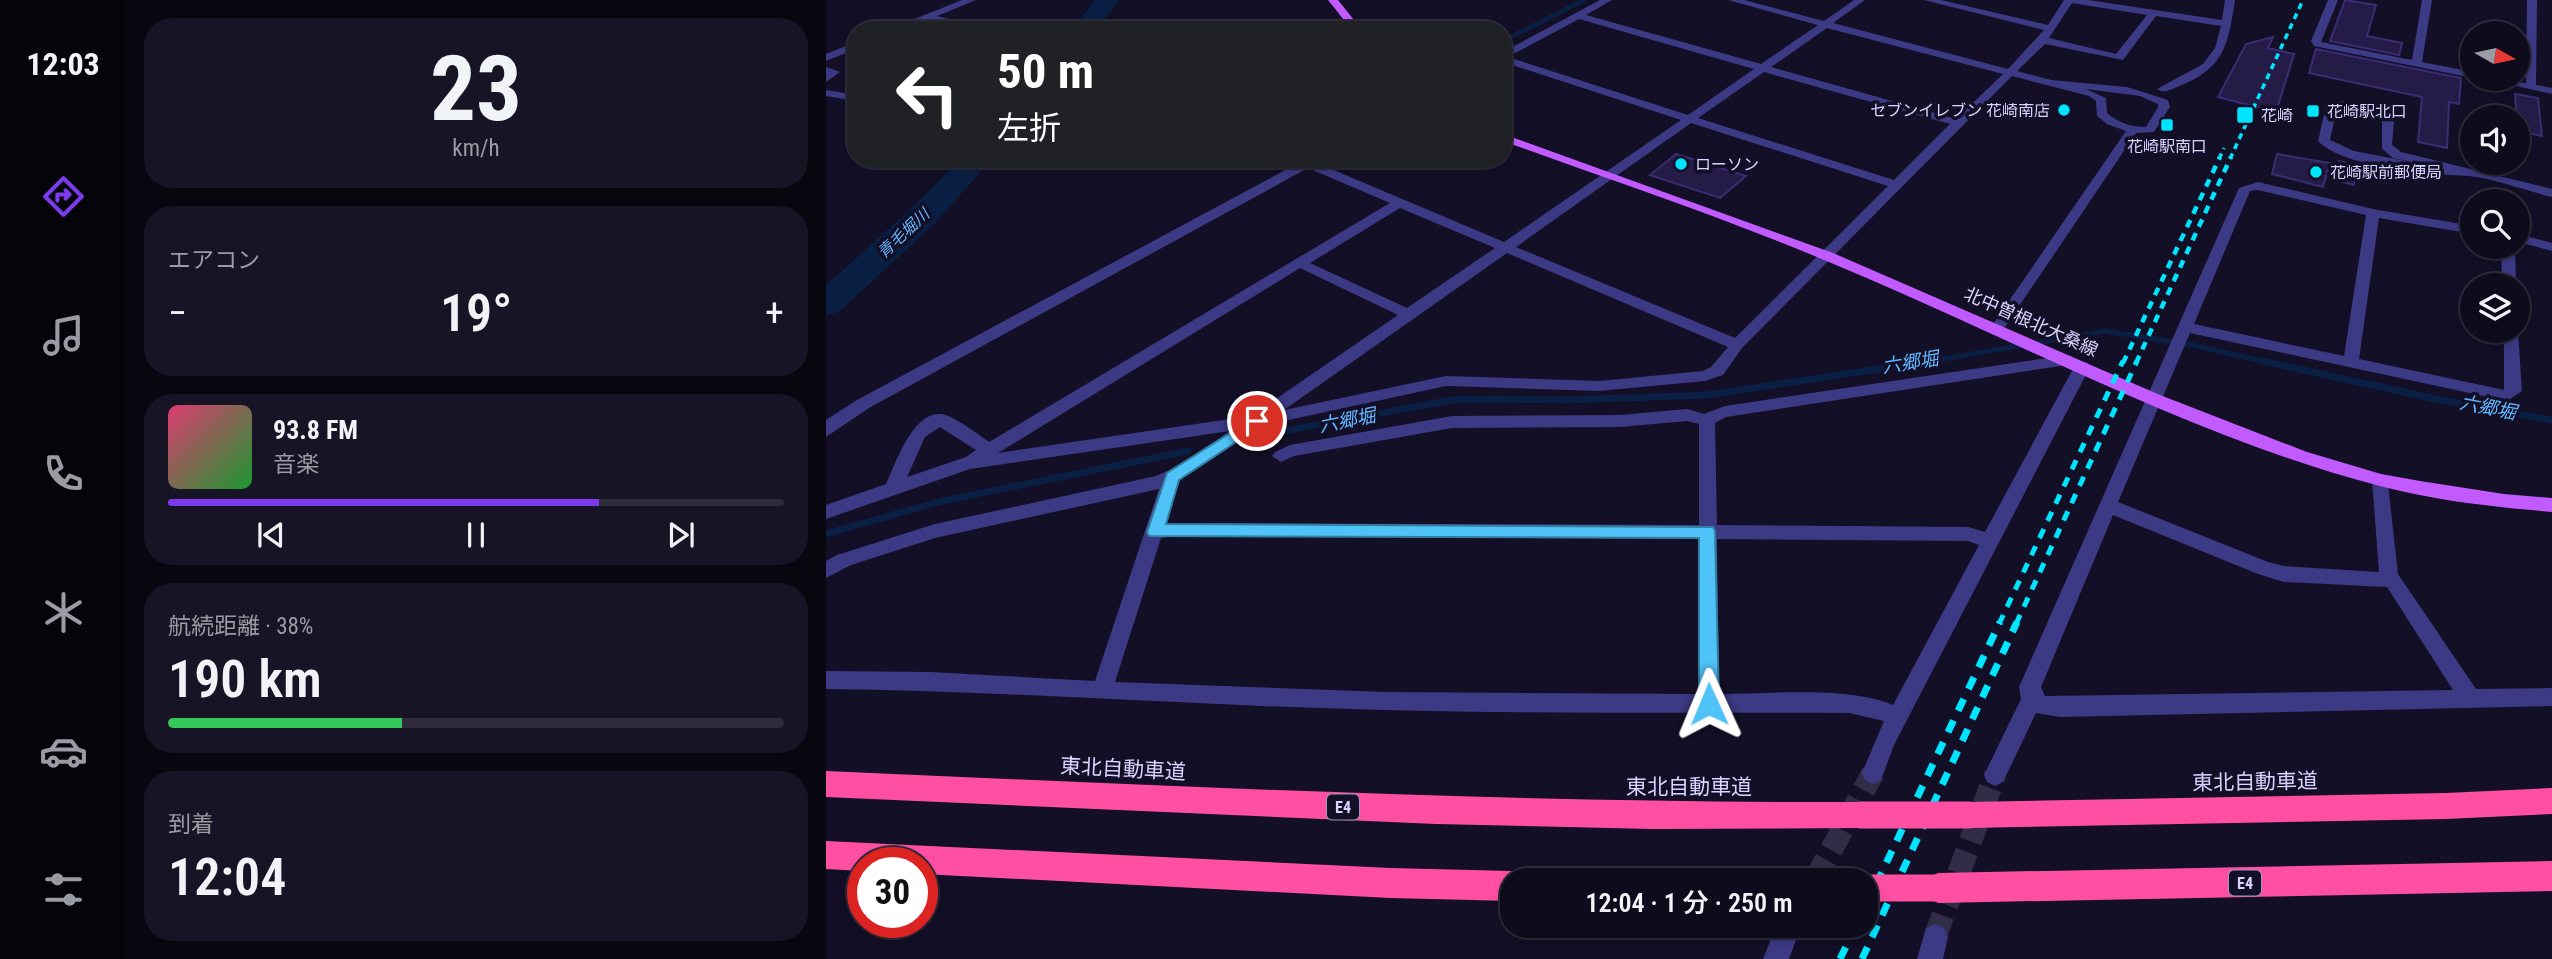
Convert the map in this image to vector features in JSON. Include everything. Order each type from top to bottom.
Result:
[{"type":"highway","name":"東北自動車道","points":[[826,784],[1436,811],[1652,816],[1969,815],[2552,801]]},
{"type":"highway","points":[[826,855],[1390,883],[1500,886]]},
{"type":"highway","name":"E4","points":[[1878,888],[2552,876]]},
{"type":"main road","points":[[1333,0],[1350,21]]},
{"type":"main road","name":"北中曽根北大桑線","points":[[1512,140],[1828,256],[2154,399],[2264,443],[2381,480],[2477,498],[2552,505]]},
{"type":"street","points":[[916,21],[971,0]]},
{"type":"street","points":[[1512,52],[1607,0]]},
{"type":"street","points":[[1734,0],[2094,94],[2102,100],[2101,114],[2105,118],[2133,130],[2150,130],[2164,107],[2163,96]]},
{"type":"street","points":[[826,570],[844,559],[935,531],[1092,498],[1172,477],[1410,315],[1860,0]]},
{"type":"street","points":[[1928,0],[1957,3],[2052,29]]},
{"type":"street","points":[[826,512],[968,463],[1257,421],[1446,381],[1599,386],[1705,376],[1717,371],[1737,345],[2043,40],[2069,0],[2226,24]]},
{"type":"street","points":[[2055,82],[2163,96],[2218,57],[2224,43],[2230,0]]},
{"type":"street","points":[[2333,0],[2316,41],[2318,44],[2460,73]]},
{"type":"street","points":[[2416,65],[2427,0]]},
{"type":"street","points":[[2532,0],[2531,87],[2552,91]]},
{"type":"street","points":[[2043,40],[2119,58],[2153,13]]},
{"type":"street","points":[[1578,16],[1958,122]]},
{"type":"street","points":[[927,17],[946,21]]},
{"type":"street","points":[[826,58],[847,49]]},
{"type":"street","points":[[1512,60],[1896,185]]},
{"type":"street","points":[[826,71],[835,72],[826,79]]},
{"type":"street","points":[[2103,106],[2109,103],[2119,90]]},
{"type":"street","points":[[826,93],[847,96]]},
{"type":"street","points":[[2347,104],[2382,113],[2388,121],[2385,141],[2391,151],[2463,173],[2381,161],[2331,147],[2325,141],[2324,134],[2332,106],[2347,104]]},
{"type":"street","points":[[1996,330],[2133,130]]},
{"type":"street","points":[[826,431],[829,426],[863,404],[1301,168]]},
{"type":"street","points":[[1325,168],[1399,203],[1737,345]]},
{"type":"street","points":[[2472,175],[2552,193]]},
{"type":"street","points":[[1995,775],[2032,699],[2030,687],[2248,186],[2373,213],[2460,228]]},
{"type":"street","points":[[968,463],[1399,203]]},
{"type":"street","points":[[2351,363],[2373,213]]},
{"type":"street","points":[[2530,241],[2552,247]]},
{"type":"street","points":[[1300,263],[1410,315]]},
{"type":"street","points":[[2182,338],[2351,363],[2507,396],[2514,391],[2512,343]]},
{"type":"street","points":[[1709,704],[1707,421],[1712,416],[2074,363]]},
{"type":"street","points":[[1873,773],[1884,742],[1992,542],[2074,363]]},
{"type":"street","points":[[1280,457],[1290,451],[1452,422],[1620,421],[1687,415],[1707,421]]},
{"type":"street","points":[[893,489],[918,433],[940,419],[989,450]]},
{"type":"street","points":[[1102,691],[1172,477]]},
{"type":"street","points":[[2381,480],[2392,580],[2471,699]]},
{"type":"street","points":[[2109,506],[2265,569],[2284,574],[2392,580]]},
{"type":"street","points":[[1155,532],[1174,529],[1968,534],[1992,542]]},
{"type":"street","points":[[826,680],[931,681],[1102,691],[1385,701],[1849,704],[1877,708],[1898,717]]},
{"type":"street","points":[[2032,699],[2041,705],[2060,707],[2552,697]]},
{"type":"building","points":[[2345,0],[2376,5],[2367,36],[2402,43],[2399,55],[2330,41]]},
{"type":"building","points":[[2273,37],[2268,48],[2294,54],[2276,112],[2218,97],[2246,44]]},
{"type":"building","points":[[2316,49],[2460,78],[2459,104],[2449,102],[2447,148],[2418,142],[2422,97],[2309,73]]},
{"type":"building","points":[[2515,94],[2538,98],[2542,136],[2530,134],[2530,105],[2516,105]]},
{"type":"building","points":[[1676,154],[1746,176],[1720,198],[1650,175]]},
{"type":"building","points":[[2277,154],[2330,163],[2323,187],[2272,174]]},
{"type":"building","points":[[2339,161],[2358,166],[2354,185],[2335,180]]},
{"type":"waterway","name":"青毛堀川","points":[[1091,21],[1107,0]]},
{"type":"waterway","points":[[1512,36],[1584,0]]},
{"type":"waterway","name":"青毛堀川","points":[[826,304],[923,216],[968,168]]},
{"type":"waterway","name":"六郷堀","points":[[1920,363],[2105,331],[2192,345],[2271,363]]},
{"type":"waterway","name":"六郷堀","points":[[1262,435],[1458,399],[1567,400],[1707,395],[1931,361]]},
{"type":"waterway","name":"六郷堀","points":[[2263,361],[2436,399],[2552,420]]},
{"type":"waterway","name":"六郷堀","points":[[826,534],[942,501],[1188,451]]},
{"type":"tunnel","points":[[1822,868],[1873,773]]},
{"type":"tunnel","points":[[1935,937],[1995,775]]},
{"type":"railway","points":[[2230,159],[2303,0]]},
{"type":"railway","points":[[2219,159],[2224,148]]},
{"type":"railway","points":[[2123,363],[2220,157]]},
{"type":"railway","points":[[2136,363],[2231,157]]},
{"type":"railway","points":[[1999,624],[2123,361]]},
{"type":"railway","points":[[2016,624],[2137,361]]},
{"type":"railway","points":[[1878,881],[2000,622]]},
{"type":"railway","points":[[1862,959],[2017,622]]},
{"type":"railway","points":[[1840,959],[1850,938]]},
{"type":"place","name":"セブンイレブン 花崎南店","points":[[2064,110]]},
{"type":"place","name":"花崎駅北口","points":[[2313,111]]},
{"type":"place","name":"花崎","points":[[2245,115]]},
{"type":"place","name":"花崎駅南口","points":[[2167,125]]},
{"type":"place","name":"ローソン","points":[[1681,164]]},
{"type":"place","name":"花崎駅前郵便局","points":[[2316,172]]},
{"type":"route","points":[[1257,421],[1172,477],[1155,532],[1174,529],[1707,531],[1709,704]]}]
